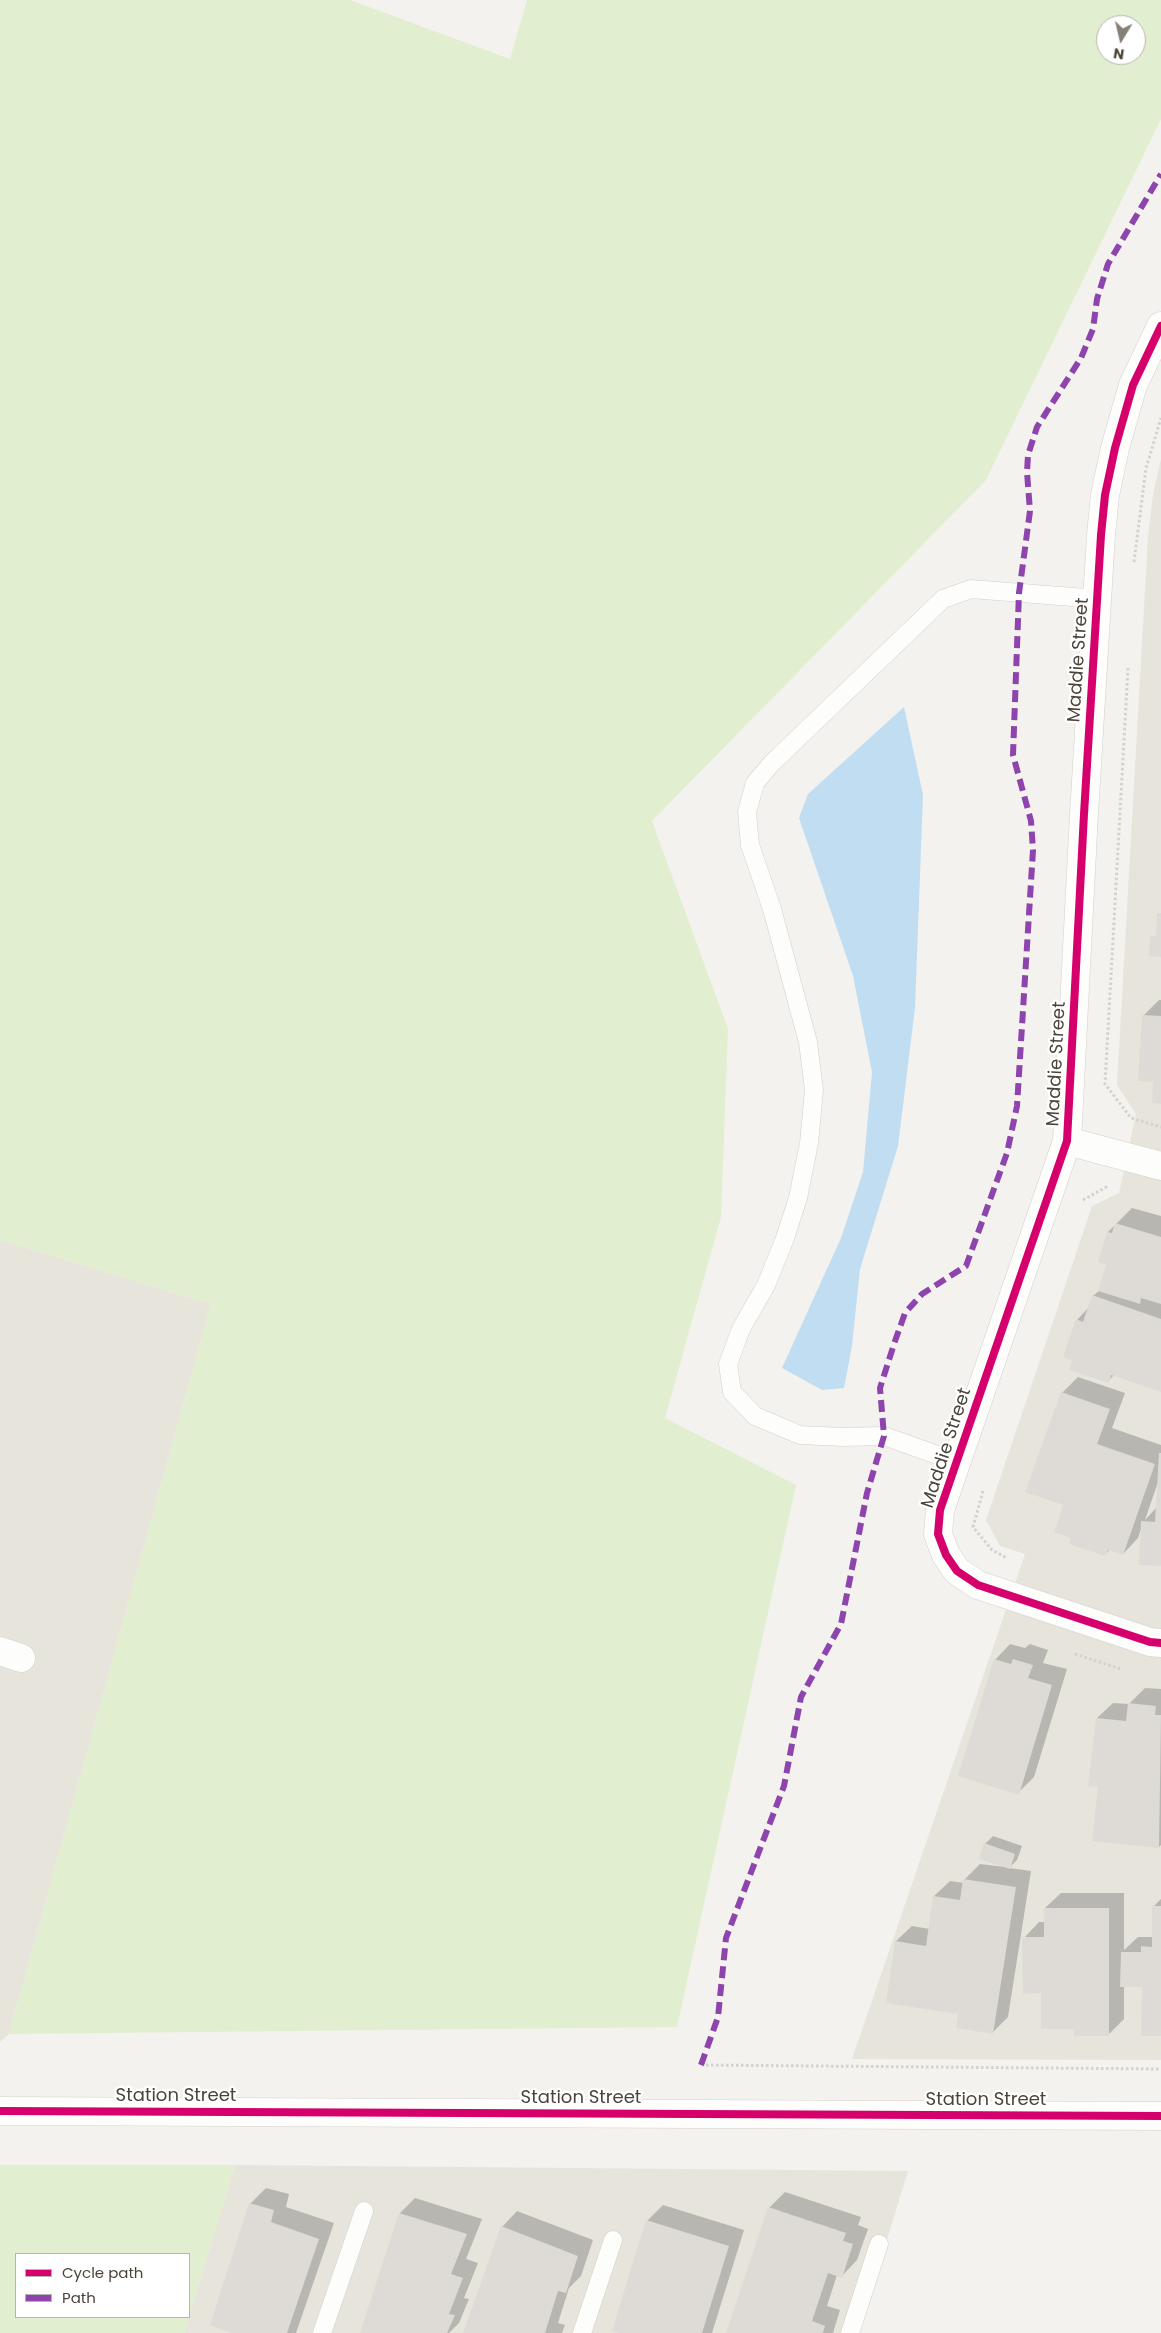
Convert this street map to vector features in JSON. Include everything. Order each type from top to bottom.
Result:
[{"type":"street","name":"Maddie Street","points":[[1161,326],[1133,385],[1115,448],[1105,495],[1084,814],[1067,1141],[940,1510],[938,1534],[946,1555],[958,1571],[978,1585],[1161,1644]]},
{"type":"street","points":[[1067,1141],[1161,1166]]},
{"type":"street","name":"Station Street","points":[[0,2111],[1161,2116]]},
{"type":"lane","points":[[957,1462],[884,1436],[800,1435],[755,1416],[732,1392],[728,1364],[741,1329],[766,1285],[784,1241],[798,1198],[809,1143],[814,1090],[808,1042],[772,909],[750,845],[747,812],[755,784],[772,763],[943,599],[971,589],[1098,599]]},
{"type":"lane","points":[[322,2333],[364,2211]]},
{"type":"lane","points":[[582,2333],[613,2240]]},
{"type":"lane","points":[[850,2333],[879,2244]]},
{"type":"path","points":[[1134,568],[1146,468],[1161,418]]},
{"type":"path","points":[[1128,667],[1105,1084],[1131,1118],[1161,1127]]},
{"type":"path","points":[[1081,1200],[1112,1184]]},
{"type":"path","points":[[984,1490],[974,1527],[992,1550],[1013,1560]]},
{"type":"path","points":[[1074,1654],[1131,1671]]},
{"type":"path","points":[[701,2065],[1161,2069]]},
{"type":"shaded area","points":[[1161,459],[1161,2060],[852,2059],[1025,1554],[1000,1546],[986,1520],[1092,1206],[1119,1193],[1136,1114],[1117,1085],[1148,537],[1153,495]]},
{"type":"shaded area","points":[[0,1240],[211,1304],[9,2034],[0,2042]]},
{"type":"shaded area","points":[[235,2165],[908,2171],[858,2333],[184,2333]]},
{"type":"green space","points":[[0,0],[350,0],[510,59],[527,0],[1161,0],[1161,119],[986,480],[652,821],[728,1029],[721,1217],[665,1418],[796,1485],[677,2027],[9,2034],[211,1304],[0,1240]]},
{"type":"green space","points":[[0,2165],[235,2165],[190,2314],[190,2253],[15,2253],[15,2318],[189,2318],[184,2333],[0,2333]]},
{"type":"water","points":[[904,707],[923,795],[915,1008],[898,1146],[860,1269],[852,1346],[844,1388],[822,1390],[782,1368],[841,1238],[863,1172],[872,1072],[853,976],[799,818],[808,794]]},
{"type":"building","points":[[1157,913],[1161,913],[1161,957],[1149,956],[1150,936],[1156,936]]},
{"type":"building","points":[[1142,1015],[1161,1016],[1161,1104],[1152,1103],[1153,1082],[1138,1081]]},
{"type":"building","points":[[1115,1223],[1161,1237],[1161,1304],[1141,1298],[1140,1304],[1098,1291],[1106,1265],[1098,1262],[1107,1232],[1112,1233]]},
{"type":"building","points":[[1092,1295],[1161,1319],[1161,1392],[1111,1375],[1109,1383],[1069,1370],[1072,1361],[1063,1357],[1076,1319],[1083,1322]]},
{"type":"building","points":[[1061,1392],[1110,1409],[1097,1444],[1155,1464],[1123,1555],[1108,1550],[1105,1556],[1069,1544],[1071,1538],[1054,1532],[1063,1505],[1025,1492]]},
{"type":"building","points":[[1159,1453],[1161,1453],[1161,1566],[1139,1565],[1141,1521],[1155,1522]]},
{"type":"building","points":[[994,1659],[1011,1664],[1013,1659],[1033,1665],[1028,1678],[1052,1685],[1019,1795],[958,1776]]},
{"type":"building","points":[[1128,1703],[1156,1706],[1155,1715],[1161,1715],[1159,1848],[1092,1841],[1098,1787],[1088,1786],[1096,1718],[1126,1721]]},
{"type":"building","points":[[984,1843],[1015,1854],[1010,1869],[979,1859]]},
{"type":"building","points":[[963,1879],[1016,1887],[993,2034],[956,2028],[958,2014],[886,2003],[895,1941],[926,1946],[933,1896],[960,1900]]},
{"type":"building","points":[[1152,1906],[1161,1906],[1161,2036],[1141,2036],[1142,1987],[1120,1987],[1121,1952],[1141,1952],[1141,1946],[1152,1947]]},
{"type":"building","points":[[1044,1908],[1109,1908],[1109,2036],[1074,2036],[1074,2029],[1041,2029],[1041,1993],[1023,1994],[1022,1937],[1044,1937]]},
{"type":"building","points":[[249,2203],[274,2210],[271,2222],[319,2239],[287,2333],[232,2333],[210,2325]]},
{"type":"building","points":[[768,2207],[846,2233],[843,2241],[853,2244],[842,2278],[828,2273],[812,2321],[825,2326],[823,2333],[726,2333]]},
{"type":"building","points":[[399,2213],[467,2234],[451,2274],[463,2278],[449,2314],[455,2315],[447,2333],[360,2333]]},
{"type":"building","points":[[646,2220],[729,2246],[702,2333],[620,2333],[612,2331]]},
{"type":"building","points":[[501,2226],[578,2256],[566,2293],[558,2291],[545,2333],[463,2333]]},
{"type":"marked path","points":[[701,2065],[718,2017],[726,1938],[784,1786],[801,1697],[841,1624],[867,1493],[884,1436],[880,1388],[894,1344],[905,1313],[922,1294],[966,1266],[1007,1153],[1017,1106],[1033,850],[1031,821],[1013,755],[1019,593],[1030,511],[1027,472],[1028,455],[1037,427],[1081,358],[1093,329],[1097,299],[1108,264],[1161,174]]},
{"type":"cycle path","points":[[1161,326],[1133,385],[1115,448],[1105,495],[1084,814],[1067,1141],[940,1510],[938,1534],[946,1555],[957,1571],[978,1585],[1150,1642],[1161,1643]]},
{"type":"cycle path","points":[[0,2111],[1161,2116]]}]
